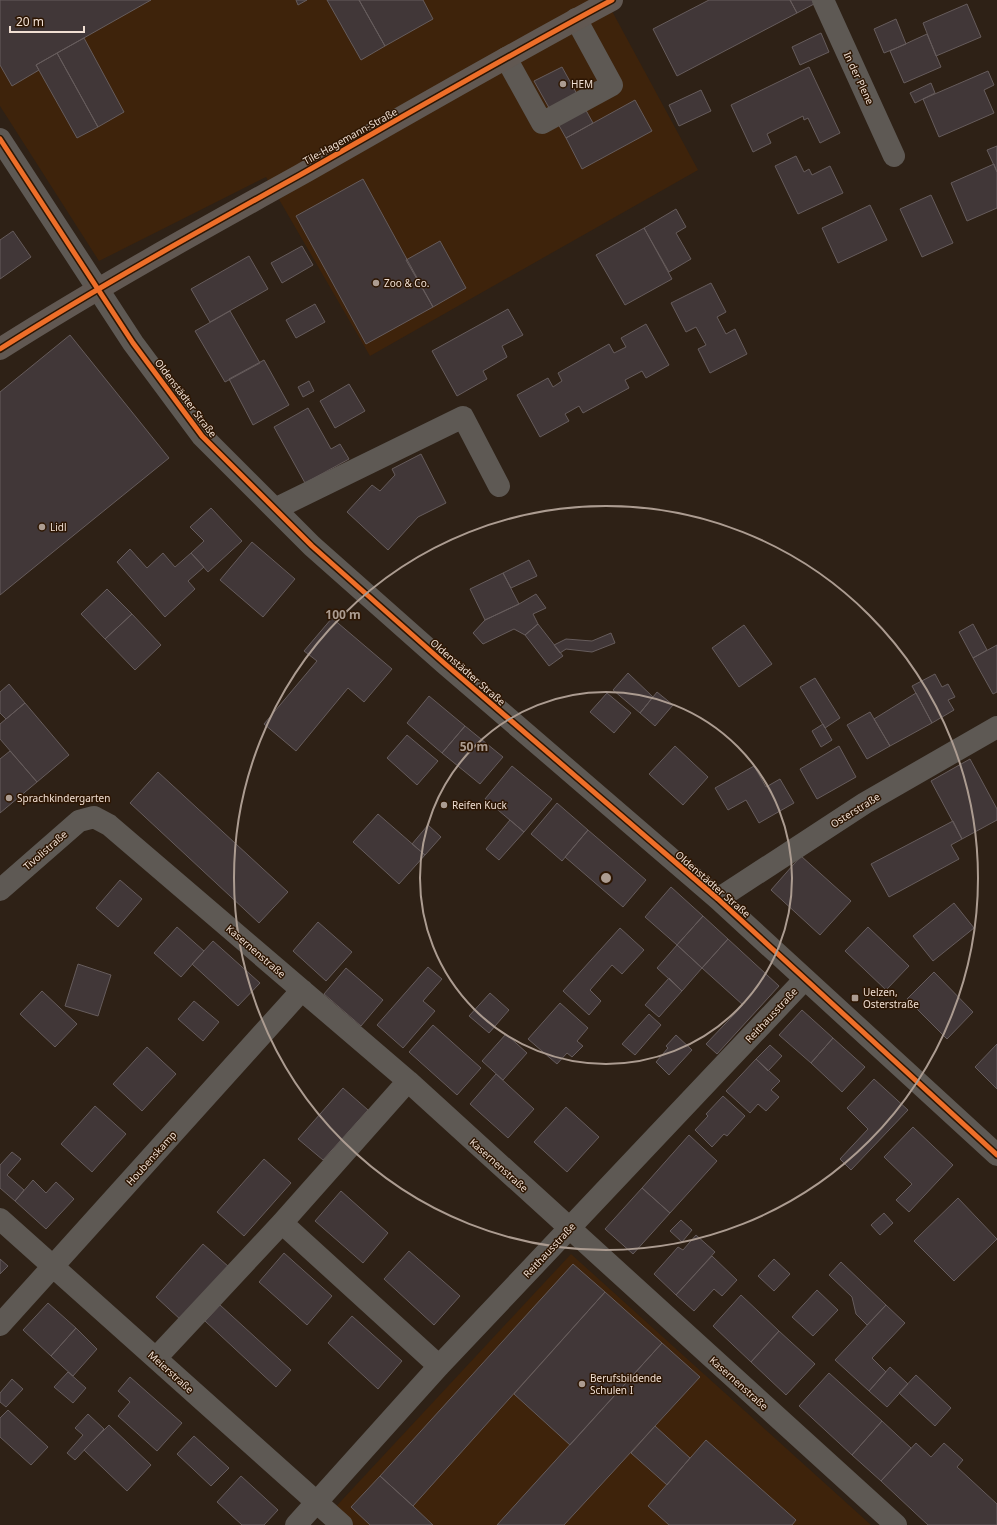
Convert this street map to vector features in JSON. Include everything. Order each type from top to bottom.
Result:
[{"type":"main road","name":"Tile-Hagemann-Straße","points":[[0,349],[98,290],[506,58],[612,0]]},
{"type":"street","name":"In der Plene","points":[[823,0],[894,156]]},
{"type":"street","points":[[506,58],[542,123],[612,85],[576,19]]},
{"type":"street","name":"Oldenstädter Straße","points":[[0,139],[133,343],[202,436],[312,546],[718,900],[997,1155]]},
{"type":"street","points":[[275,509],[463,417],[499,486]]},
{"type":"street","name":"Osterstraße","points":[[718,900],[865,803],[997,727]]},
{"type":"street","name":"Tivolistraße","points":[[0,890],[79,821],[94,817]]},
{"type":"street","name":"Kasernenstraße","points":[[94,817],[109,825],[408,1081],[896,1525]]},
{"type":"street","name":"Reithausstraße","points":[[296,1525],[439,1366],[805,979]]},
{"type":"street","name":"Houbenskamp","points":[[0,1325],[302,990]]},
{"type":"street","points":[[156,1358],[282,1223],[408,1081]]},
{"type":"street","name":"Meierstraße","points":[[0,1219],[342,1525]]},
{"type":"street","points":[[282,1223],[439,1366]]},
{"type":"shaded area","points":[[0,0],[606,0],[698,170],[370,356],[266,177],[99,261],[0,106]]},
{"type":"shaded area","name":"Berufsbildende Schulen I","points":[[571,1254],[871,1525],[341,1525],[329,1514]]},
{"type":"building","points":[[0,0],[151,0],[36,65],[39,70],[12,86],[0,65]]},
{"type":"building","points":[[296,0],[307,0],[298,5]]},
{"type":"building","points":[[327,0],[359,0],[385,46],[361,60]]},
{"type":"building","points":[[359,0],[423,0],[433,19],[385,46]]},
{"type":"building","points":[[709,0],[790,0],[797,13],[677,76],[653,29]]},
{"type":"building","points":[[790,0],[812,0],[814,4],[797,13]]},
{"type":"building","points":[[967,4],[981,37],[936,56],[923,23]]},
{"type":"building","points":[[896,19],[906,44],[884,53],[874,29]]},
{"type":"building","points":[[821,33],[829,52],[800,65],[792,47]]},
{"type":"building","points":[[927,34],[941,67],[904,83],[890,51]]},
{"type":"building","points":[[84,38],[124,112],[98,127],[57,53]]},
{"type":"building","points":[[57,53],[98,127],[77,138],[36,65]]},
{"type":"building","points":[[562,67],[593,123],[566,138],[534,81]]},
{"type":"building","points":[[809,67],[840,133],[820,143],[808,118],[804,120],[803,116],[767,134],[771,143],[753,152],[731,105]]},
{"type":"building","points":[[988,71],[994,85],[984,90],[994,113],[939,137],[923,99]]},
{"type":"building","points":[[931,83],[935,93],[915,103],[910,93]]},
{"type":"building","points":[[701,90],[711,111],[679,126],[669,105]]},
{"type":"building","points":[[635,100],[652,131],[582,169],[566,138]]},
{"type":"building","points":[[997,146],[997,172],[987,150]]},
{"type":"building","points":[[796,156],[804,172],[809,169],[812,175],[830,166],[843,193],[798,214],[775,166]]},
{"type":"building","points":[[994,164],[997,172],[997,208],[967,221],[951,183]]},
{"type":"building","name":"Zoo & Co.","points":[[363,179],[433,307],[366,344],[296,216]]},
{"type":"building","points":[[931,195],[953,243],[922,257],[900,209]]},
{"type":"building","points":[[870,205],[887,240],[838,263],[822,228]]},
{"type":"building","points":[[676,209],[686,227],[676,233],[691,259],[669,272],[644,228]]},
{"type":"building","points":[[644,228],[672,279],[625,305],[596,255]]},
{"type":"building","points":[[13,231],[31,257],[0,279],[0,240]]},
{"type":"building","points":[[440,241],[466,288],[433,307],[406,260]]},
{"type":"building","points":[[302,246],[313,265],[282,283],[271,263]]},
{"type":"building","points":[[249,256],[268,289],[210,322],[191,289]]},
{"type":"building","points":[[711,283],[726,312],[717,317],[726,334],[735,329],[747,354],[710,373],[698,349],[706,345],[696,327],[686,332],[671,303]]},
{"type":"building","points":[[315,304],[325,322],[296,338],[286,320]]},
{"type":"building","points":[[508,309],[523,335],[502,346],[507,357],[483,371],[487,379],[457,396],[432,351]]},
{"type":"building","points":[[230,311],[260,363],[225,382],[195,331]]},
{"type":"building","points":[[646,324],[669,365],[646,378],[642,371],[625,380],[629,388],[583,413],[579,406],[565,414],[569,421],[540,437],[517,395],[548,378],[553,387],[562,381],[558,373],[609,344],[614,353],[626,347],[621,338]]},
{"type":"building","name":"Lidl","points":[[70,335],[169,458],[0,595],[0,392]]},
{"type":"building","points":[[264,360],[289,405],[253,425],[229,379]]},
{"type":"building","points":[[309,381],[314,391],[303,397],[298,387]]},
{"type":"building","points":[[349,384],[365,411],[335,428],[320,401]]},
{"type":"building","points":[[308,408],[331,449],[340,444],[349,459],[305,483],[274,427]]},
{"type":"building","points":[[421,454],[446,503],[418,517],[388,550],[347,512],[372,485],[380,491],[395,475],[392,469]]},
{"type":"building","points":[[211,508],[242,541],[208,572],[191,553],[204,541],[190,527]]},
{"type":"building","points":[[252,542],[295,579],[263,617],[220,580]]},
{"type":"building","points":[[130,549],[147,568],[163,553],[175,567],[191,553],[204,567],[188,581],[195,589],[165,617],[117,562]]},
{"type":"building","points":[[529,560],[537,576],[511,588],[503,573]]},
{"type":"building","points":[[503,573],[519,604],[485,620],[470,589]]},
{"type":"building","points":[[107,589],[132,614],[105,639],[81,614]]},
{"type":"building","points":[[536,594],[546,608],[533,614],[538,624],[525,635],[514,629],[483,644],[473,633],[485,620]]},
{"type":"building","points":[[132,614],[161,645],[135,670],[105,639]]},
{"type":"building","points":[[332,618],[392,669],[364,702],[348,688],[296,751],[264,724],[317,661],[304,651]]},
{"type":"building","points":[[538,624],[563,656],[549,666],[525,635]]},
{"type":"building","points":[[973,624],[987,650],[973,658],[959,632]]},
{"type":"building","points":[[744,625],[772,664],[739,687],[712,648]]},
{"type":"building","points":[[611,633],[615,643],[592,652],[566,649],[560,653],[554,645],[566,639],[592,641]]},
{"type":"building","points":[[997,645],[997,692],[993,694],[973,658]]},
{"type":"building","points":[[628,673],[653,697],[640,713],[613,690]]},
{"type":"building","points":[[935,674],[942,687],[948,684],[955,697],[948,700],[954,710],[932,723],[912,686]]},
{"type":"building","points":[[815,678],[840,718],[825,728],[800,687]]},
{"type":"building","points":[[9,684],[25,703],[6,719],[0,713],[0,692]]},
{"type":"building","points":[[657,692],[673,705],[655,726],[640,713]]},
{"type":"building","points":[[607,693],[631,713],[614,733],[590,712]]},
{"type":"building","points":[[916,693],[932,723],[890,746],[874,719]]},
{"type":"building","points":[[429,696],[465,726],[442,753],[407,723]]},
{"type":"building","points":[[25,703],[69,755],[37,782],[0,739],[0,724]]},
{"type":"building","points":[[870,712],[890,746],[867,759],[847,725]]},
{"type":"building","points":[[823,724],[832,740],[821,747],[812,731]]},
{"type":"building","points":[[465,726],[503,757],[480,784],[442,753]]},
{"type":"building","points":[[407,735],[438,761],[417,785],[387,758]]},
{"type":"building","points":[[675,746],[708,777],[683,805],[649,774]]},
{"type":"building","points":[[839,746],[856,777],[817,799],[800,769]]},
{"type":"building","name":"Sprachkindergarten","points":[[10,751],[37,782],[0,813],[0,759]]},
{"type":"building","points":[[970,759],[997,809],[997,820],[962,839],[931,781]]},
{"type":"building","points":[[512,766],[552,799],[524,832],[485,799]]},
{"type":"building","points":[[754,766],[766,787],[780,779],[794,803],[759,823],[746,800],[728,810],[715,788]]},
{"type":"building","points":[[158,772],[288,892],[259,923],[130,803]]},
{"type":"building","points":[[557,803],[588,830],[562,861],[531,834]]},
{"type":"building","points":[[378,814],[425,855],[399,884],[353,842]]},
{"type":"building","points":[[510,820],[524,832],[499,860],[486,849]]},
{"type":"building","points":[[953,821],[962,839],[951,845],[959,859],[889,897],[871,864]]},
{"type":"building","points":[[428,825],[441,837],[425,855],[412,844]]},
{"type":"building","points":[[588,830],[646,880],[623,907],[565,857]]},
{"type":"building","points":[[801,856],[851,901],[820,935],[771,890]]},
{"type":"building","points":[[120,880],[142,899],[118,927],[96,908]]},
{"type":"building","points":[[671,887],[703,916],[677,945],[645,917]]},
{"type":"building","points":[[954,903],[974,928],[933,961],[913,936]]},
{"type":"building","points":[[703,916],[728,939],[702,968],[677,945]]},
{"type":"building","points":[[318,922],[352,952],[326,981],[293,951]]},
{"type":"building","points":[[177,927],[204,951],[181,977],[154,953]]},
{"type":"building","points":[[868,927],[909,966],[886,990],[845,951]]},
{"type":"building","points":[[620,928],[644,950],[622,974],[612,965],[590,990],[601,1001],[589,1015],[563,991]]},
{"type":"building","points":[[728,939],[779,986],[717,1054],[706,1044],[743,1005],[702,968]]},
{"type":"building","points":[[213,941],[260,983],[238,1006],[192,964]]},
{"type":"building","points":[[677,945],[702,968],[682,991],[657,968]]},
{"type":"building","points":[[78,964],[111,975],[98,1016],[65,1006]]},
{"type":"building","points":[[428,967],[442,979],[423,1001],[435,1011],[403,1048],[377,1025]]},
{"type":"building","points":[[346,968],[383,1000],[361,1026],[324,994]]},
{"type":"building","points":[[934,972],[973,1012],[947,1039],[907,999]]},
{"type":"building","points":[[669,978],[682,991],[659,1017],[645,1005]]},
{"type":"building","points":[[42,991],[77,1024],[55,1047],[20,1014]]},
{"type":"building","points":[[490,993],[509,1010],[489,1033],[469,1016]]},
{"type":"building","points":[[194,1001],[219,1022],[203,1041],[178,1019]]},
{"type":"building","points":[[560,1003],[588,1028],[577,1041],[583,1046],[572,1057],[567,1053],[557,1064],[528,1039]]},
{"type":"building","points":[[802,1010],[833,1038],[811,1063],[779,1035]]},
{"type":"building","points":[[649,1014],[661,1025],[635,1055],[622,1044]]},
{"type":"building","points":[[433,1025],[481,1068],[457,1095],[409,1052]]},
{"type":"building","points":[[506,1034],[527,1053],[503,1080],[482,1061]]},
{"type":"building","points":[[676,1035],[692,1050],[669,1075],[656,1062],[668,1048],[666,1046]]},
{"type":"building","points":[[833,1038],[865,1067],[842,1092],[811,1063]]},
{"type":"building","points":[[997,1044],[997,1089],[975,1067]]},
{"type":"building","points":[[770,1045],[782,1056],[768,1071],[756,1059]]},
{"type":"building","points":[[147,1047],[176,1074],[142,1111],[113,1084]]},
{"type":"building","points":[[756,1059],[780,1081],[771,1090],[779,1097],[766,1111],[758,1104],[750,1113],[726,1091]]},
{"type":"building","points":[[496,1074],[534,1109],[508,1138],[470,1104]]},
{"type":"building","points":[[874,1079],[908,1110],[851,1170],[840,1159],[868,1129],[847,1108]]},
{"type":"building","points":[[343,1088],[368,1110],[323,1160],[298,1139]]},
{"type":"building","points":[[723,1096],[745,1116],[727,1136],[724,1134],[712,1147],[695,1130],[708,1116],[706,1114]]},
{"type":"building","points":[[95,1106],[126,1134],[92,1172],[61,1144]]},
{"type":"building","points":[[566,1107],[599,1137],[567,1172],[534,1142]]},
{"type":"building","points":[[913,1127],[953,1165],[909,1212],[896,1200],[912,1184],[884,1157]]},
{"type":"building","points":[[689,1135],[717,1161],[670,1213],[642,1188]]},
{"type":"building","points":[[12,1152],[21,1159],[7,1175],[24,1190],[15,1201],[0,1188],[0,1165]]},
{"type":"building","points":[[264,1159],[291,1183],[244,1236],[217,1212]]},
{"type":"building","points":[[33,1180],[46,1193],[56,1182],[74,1199],[46,1229],[15,1201]]},
{"type":"building","points":[[642,1188],[670,1213],[633,1254],[605,1229]]},
{"type":"building","points":[[341,1191],[388,1233],[363,1263],[315,1221]]},
{"type":"building","points":[[958,1198],[997,1239],[954,1281],[914,1241]]},
{"type":"building","points":[[884,1213],[893,1223],[880,1235],[871,1225]]},
{"type":"building","points":[[681,1220],[692,1230],[682,1242],[670,1231]]},
{"type":"building","points":[[696,1235],[715,1252],[676,1295],[654,1274],[678,1247],[683,1250]]},
{"type":"building","points":[[203,1244],[229,1267],[181,1320],[156,1297]]},
{"type":"building","points":[[409,1251],[460,1296],[434,1325],[384,1279]]},
{"type":"building","points":[[284,1253],[332,1296],[307,1325],[259,1282]]},
{"type":"building","points":[[712,1256],[737,1280],[722,1296],[714,1289],[694,1311],[676,1295]]},
{"type":"building","points":[[0,1259],[8,1266],[0,1274]]},
{"type":"building","points":[[774,1259],[790,1274],[774,1291],[758,1276]]},
{"type":"building","points":[[841,1262],[886,1305],[867,1325],[856,1314],[852,1297],[829,1275]]},
{"type":"building","points":[[573,1264],[605,1292],[413,1506],[380,1476]]},
{"type":"building","points":[[817,1290],[838,1310],[813,1336],[792,1317]]},
{"type":"building","points":[[605,1292],[662,1343],[570,1445],[514,1394]]},
{"type":"building","points":[[741,1295],[779,1331],[751,1362],[713,1326]]},
{"type":"building","points":[[48,1303],[76,1328],[51,1356],[23,1330]]},
{"type":"building","points":[[220,1305],[291,1370],[276,1387],[205,1321]]},
{"type":"building","points":[[886,1305],[905,1323],[872,1358],[886,1372],[869,1391],[835,1360]]},
{"type":"building","points":[[352,1316],[402,1361],[378,1389],[328,1343]]},
{"type":"building","points":[[76,1328],[97,1349],[73,1376],[51,1356]]},
{"type":"building","points":[[779,1331],[815,1364],[786,1395],[751,1362]]},
{"type":"building","points":[[662,1343],[700,1377],[564,1525],[497,1525]]},
{"type":"building","points":[[890,1367],[908,1384],[887,1407],[869,1391]]},
{"type":"building","points":[[68,1372],[86,1388],[73,1403],[54,1387]]},
{"type":"building","points":[[829,1373],[882,1421],[852,1455],[799,1406]]},
{"type":"building","points":[[916,1375],[951,1408],[935,1426],[899,1393]]},
{"type":"building","points":[[130,1377],[182,1423],[157,1451],[118,1416],[130,1402],[118,1391]]},
{"type":"building","points":[[12,1379],[23,1389],[6,1407],[0,1402],[0,1393]]},
{"type":"building","points":[[8,1410],[48,1447],[31,1465],[0,1437],[0,1418]]},
{"type":"building","points":[[88,1414],[104,1429],[75,1460],[67,1453],[83,1435],[75,1428]]},
{"type":"building","points":[[882,1421],[911,1448],[881,1481],[852,1455]]},
{"type":"building","points":[[109,1425],[151,1465],[127,1491],[84,1450]]},
{"type":"building","points":[[655,1426],[690,1458],[667,1485],[631,1453]]},
{"type":"building","points":[[194,1436],[229,1468],[211,1486],[177,1454]]},
{"type":"building","points":[[706,1440],[796,1520],[792,1525],[669,1525],[648,1506]]},
{"type":"building","points":[[916,1443],[931,1457],[944,1443],[963,1460],[957,1467],[997,1504],[997,1525],[928,1525],[881,1481]]},
{"type":"building","points":[[241,1476],[278,1510],[264,1525],[242,1525],[217,1502]]},
{"type":"building","points":[[380,1476],[433,1525],[370,1525],[351,1507]]},
{"type":"cycle path","points":[[0,349],[74,304],[224,217],[495,64],[612,0]]},
{"type":"cycle path","points":[[0,139],[133,343],[202,436],[312,546],[444,663],[718,899],[997,1155]]},
{"type":"place","name":"HEM","points":[[563,84]]},
{"type":"place","name":"Zoo & Co.","points":[[376,283]]},
{"type":"place","name":"Lidl","points":[[42,527]]},
{"type":"place","name":"Sprachkindergarten","points":[[9,798]]},
{"type":"place","name":"Reifen Kuck","points":[[444,805]]},
{"type":"place","name":"Uelzen, Osterstraße","points":[[855,998]]},
{"type":"place","name":"Berufsbildende Schulen I","points":[[582,1384]]}]
